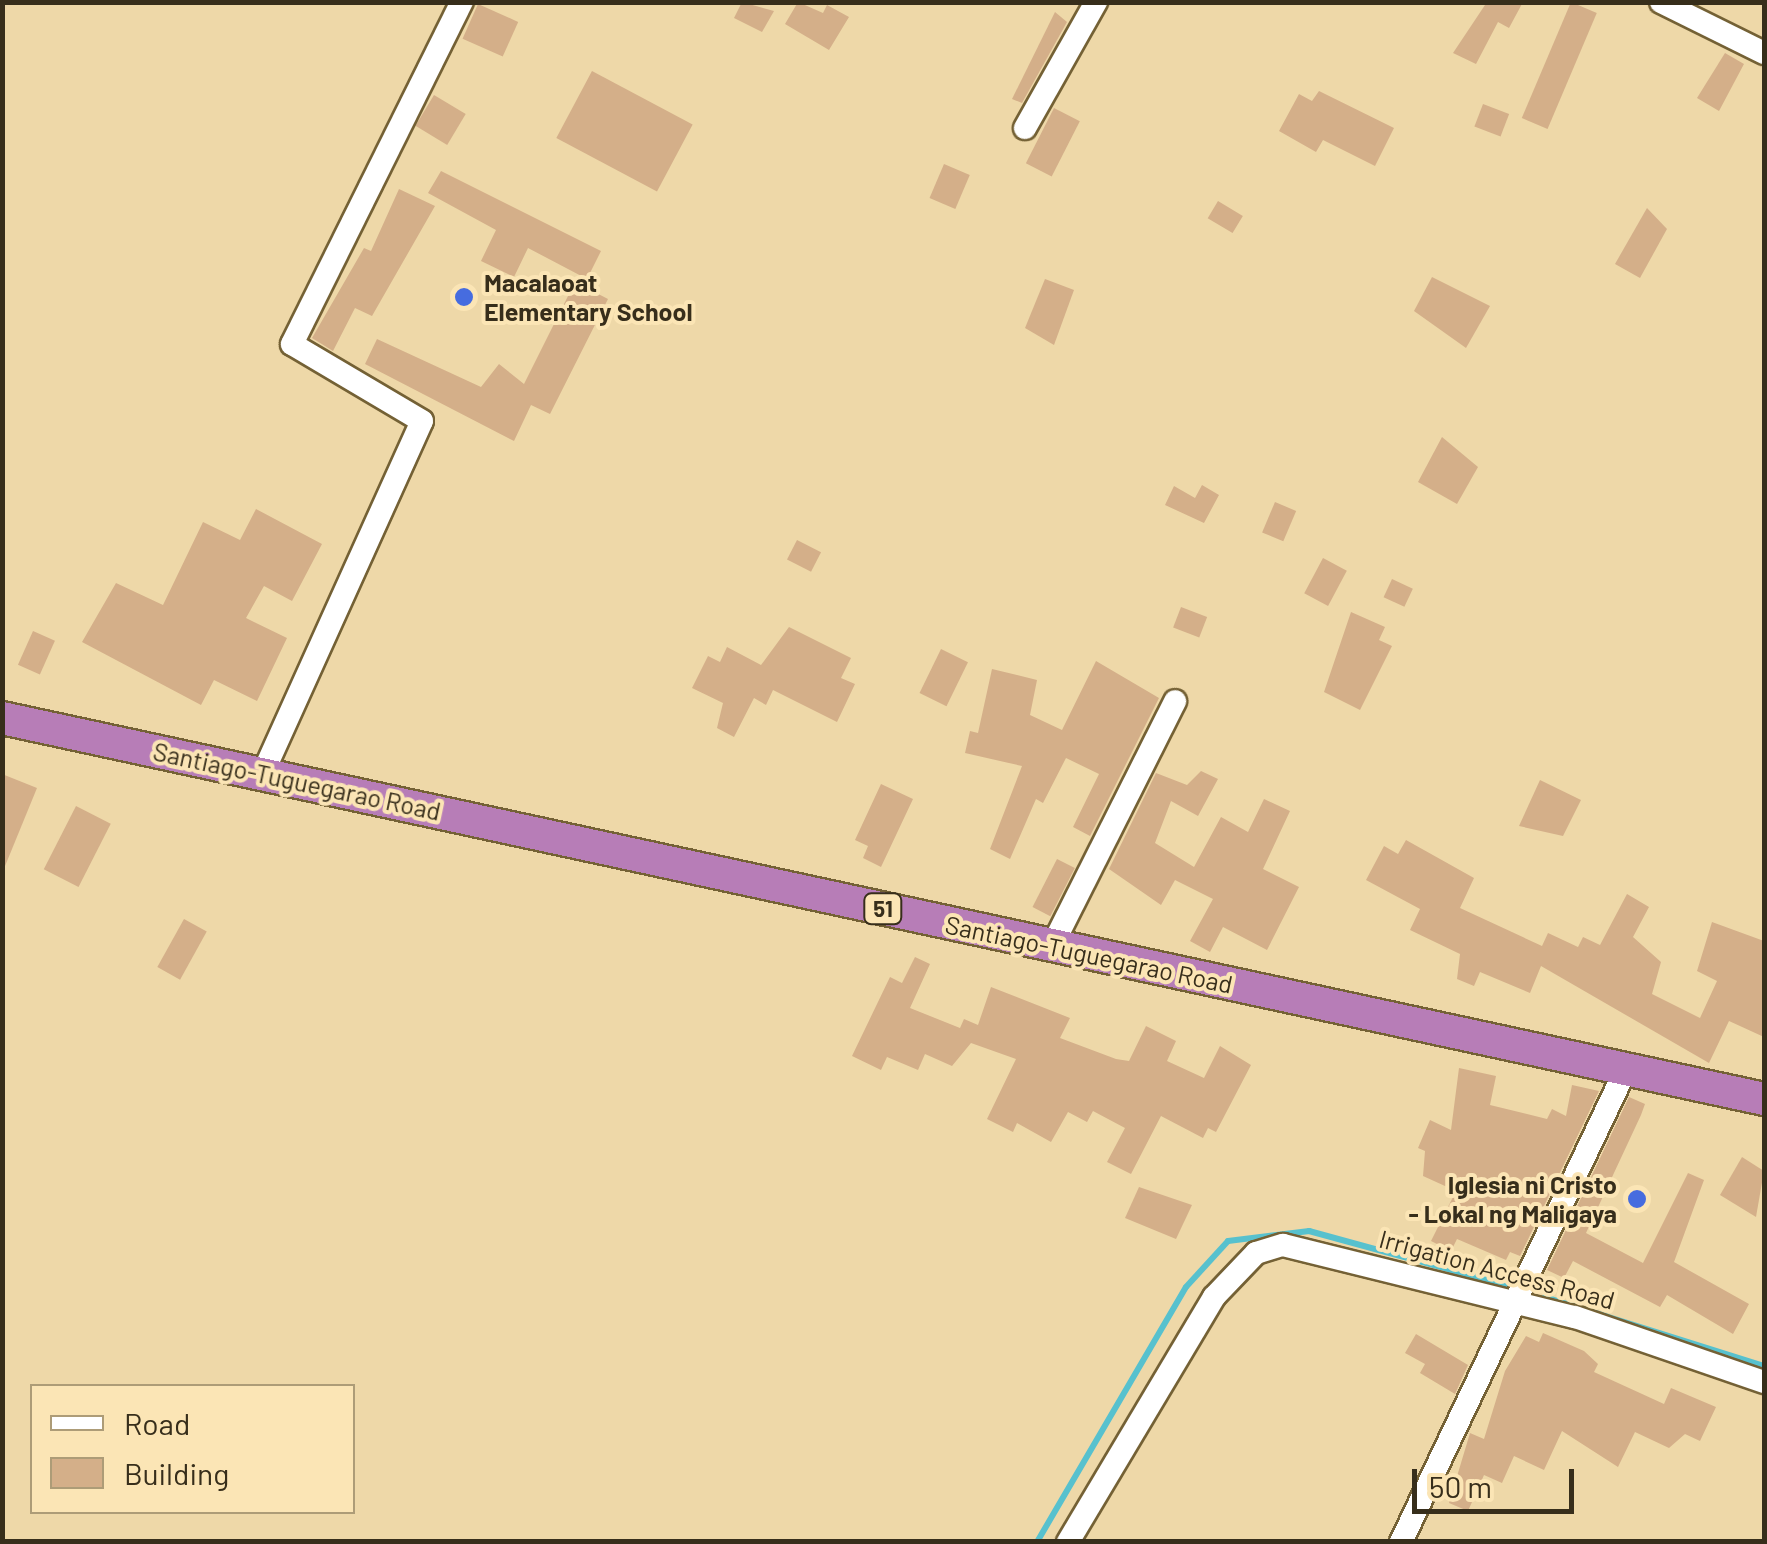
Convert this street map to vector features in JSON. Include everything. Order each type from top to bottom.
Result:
[{"type":"highway","name":"Santiago-Tuguegarao Road","points":[[2,718],[1625,1072],[1761,1091]]},
{"type":"street","points":[[263,773],[422,421],[292,344],[462,2]]},
{"type":"street","points":[[1025,128],[1096,2]]},
{"type":"street","points":[[1660,2],[1764,53]]},
{"type":"street","points":[[1052,946],[1175,701]]},
{"type":"street","points":[[1402,1542],[1625,1072]]},
{"type":"street","name":"Irrigation Access Road","points":[[1068,1542],[1189,1333],[1256,1253],[1302,1247],[1649,1338],[1764,1382]]},
{"type":"building","points":[[742,2],[774,11],[762,32],[734,18]]},
{"type":"building","points":[[798,2],[823,13],[827,5],[849,17],[829,50],[785,24]]},
{"type":"building","points":[[1487,2],[1523,2],[1509,28],[1498,22],[1476,64],[1453,53]]},
{"type":"building","points":[[1571,2],[1597,13],[1548,129],[1522,118]]},
{"type":"building","points":[[478,4],[518,22],[503,57],[463,39]]},
{"type":"building","points":[[1055,12],[1067,22],[1022,103],[1012,99]]},
{"type":"building","points":[[1725,53],[1744,64],[1719,111],[1697,98]]},
{"type":"building","points":[[592,71],[693,125],[657,192],[556,138]]},
{"type":"building","points":[[1319,91],[1394,128],[1375,166],[1323,140],[1316,152],[1279,131],[1299,94],[1312,101]]},
{"type":"building","points":[[434,95],[466,114],[447,145],[415,126]]},
{"type":"building","points":[[1483,104],[1509,114],[1501,136],[1474,126]]},
{"type":"building","points":[[1054,108],[1080,121],[1052,176],[1026,163]]},
{"type":"building","points":[[944,164],[970,175],[955,209],[930,198]]},
{"type":"building","points":[[441,171],[601,251],[587,279],[528,248],[514,277],[481,261],[496,230],[428,193]]},
{"type":"building","points":[[399,189],[435,206],[372,316],[355,308],[333,351],[312,338],[364,248],[371,251]]},
{"type":"building","points":[[1218,201],[1243,216],[1233,233],[1208,218]]},
{"type":"building","points":[[1647,208],[1667,229],[1640,278],[1615,264]]},
{"type":"building","points":[[1432,277],[1490,306],[1466,348],[1414,311]]},
{"type":"building","points":[[1045,279],[1074,290],[1054,345],[1025,328]]},
{"type":"building","points":[[575,282],[608,299],[550,414],[531,405],[514,441],[365,364],[377,339],[481,387],[499,364],[524,384]]},
{"type":"building","points":[[1442,437],[1478,467],[1457,504],[1418,482]]},
{"type":"building","points":[[1202,485],[1219,495],[1204,523],[1165,505],[1174,486],[1195,498]]},
{"type":"building","points":[[1275,502],[1296,511],[1283,541],[1262,532]]},
{"type":"building","points":[[256,509],[322,544],[292,601],[264,586],[246,618],[287,638],[257,701],[214,680],[201,705],[82,642],[116,583],[163,605],[203,522],[240,540]]},
{"type":"building","points":[[797,540],[821,552],[811,572],[787,560]]},
{"type":"building","points":[[1323,558],[1347,571],[1328,606],[1304,593]]},
{"type":"building","points":[[1392,579],[1413,589],[1404,607],[1384,597]]},
{"type":"building","points":[[1181,607],[1207,617],[1199,638],[1173,628]]},
{"type":"building","points":[[1351,612],[1385,627],[1379,640],[1392,646],[1360,710],[1324,692]]},
{"type":"building","points":[[789,627],[851,658],[841,678],[855,684],[837,722],[773,690],[766,705],[754,698],[734,737],[717,728],[723,703],[692,688],[708,656],[720,662],[727,647],[761,665]]},
{"type":"building","points":[[33,631],[55,641],[40,675],[18,665]]},
{"type":"building","points":[[941,649],[968,662],[946,706],[920,693]]},
{"type":"building","points":[[1096,661],[1159,698],[1090,836],[1073,827],[1099,774],[1066,758],[1043,803],[1036,799],[1010,859],[990,849],[1022,766],[965,753],[970,731],[978,733],[992,669],[1037,680],[1030,715],[1062,730]]},
{"type":"building","points":[[1201,771],[1218,779],[1198,816],[1171,801],[1155,843],[1194,867],[1221,817],[1248,832],[1264,799],[1290,811],[1263,869],[1299,887],[1267,950],[1223,927],[1210,952],[1190,941],[1213,899],[1175,880],[1161,905],[1109,869],[1156,773],[1187,785]]},
{"type":"building","points":[[2,774],[37,788],[3,871],[2,870]]},
{"type":"building","points":[[1540,780],[1581,800],[1563,836],[1519,826]]},
{"type":"building","points":[[881,784],[913,799],[881,867],[863,858],[868,846],[855,840]]},
{"type":"building","points":[[76,806],[111,824],[79,887],[44,869]]},
{"type":"building","points":[[1406,840],[1474,878],[1460,908],[1542,946],[1548,933],[1578,947],[1583,937],[1600,945],[1627,894],[1649,907],[1633,937],[1661,962],[1652,994],[1700,1018],[1717,981],[1697,971],[1712,922],[1764,941],[1764,1037],[1729,1021],[1709,1063],[1541,966],[1530,993],[1480,972],[1474,986],[1457,979],[1460,954],[1410,930],[1420,909],[1366,880],[1384,846],[1398,854]]},
{"type":"building","points":[[1057,859],[1075,868],[1050,916],[1032,907]]},
{"type":"building","points":[[184,919],[207,932],[180,980],[157,967]]},
{"type":"building","points":[[915,957],[930,964],[910,1008],[960,1028],[964,1019],[978,1025],[991,987],[1070,1018],[1060,1038],[1116,1059],[1129,1061],[1146,1026],[1176,1041],[1167,1061],[1204,1078],[1220,1046],[1251,1065],[1216,1132],[1208,1128],[1203,1138],[1161,1116],[1131,1174],[1107,1162],[1125,1128],[1093,1111],[1087,1122],[1068,1112],[1051,1142],[1017,1123],[1013,1132],[987,1119],[1016,1059],[971,1043],[952,1066],[925,1054],[918,1070],[887,1057],[881,1070],[852,1056],[890,977],[902,983]]},
{"type":"building","points":[[1459,1068],[1496,1076],[1490,1105],[1547,1119],[1552,1109],[1566,1116],[1572,1085],[1599,1091],[1520,1256],[1510,1252],[1506,1260],[1457,1239],[1451,1251],[1431,1241],[1456,1191],[1423,1176],[1425,1151],[1418,1148],[1430,1120],[1451,1130]]},
{"type":"building","points":[[1629,1097],[1645,1104],[1586,1233],[1643,1263],[1688,1173],[1704,1180],[1674,1262],[1749,1304],[1733,1334],[1667,1295],[1660,1307],[1573,1261],[1564,1278],[1547,1270]]},
{"type":"building","points":[[1742,1157],[1764,1171],[1756,1217],[1720,1195]]},
{"type":"building","points":[[1139,1187],[1192,1205],[1176,1239],[1125,1218]]},
{"type":"building","points":[[1543,1333],[1584,1351],[1598,1364],[1594,1372],[1664,1404],[1671,1388],[1716,1407],[1700,1441],[1685,1434],[1669,1448],[1635,1432],[1618,1467],[1562,1431],[1544,1470],[1514,1456],[1502,1483],[1484,1475],[1468,1511],[1449,1503],[1470,1433],[1484,1439],[1505,1371],[1526,1336],[1539,1342]]},
{"type":"building","points":[[1416,1334],[1468,1365],[1455,1394],[1420,1373],[1425,1364],[1405,1353]]},
{"type":"waterway","points":[[1037,1542],[1186,1287],[1228,1241],[1309,1231],[1506,1285]]},
{"type":"waterway","points":[[1545,1297],[1764,1366]]},
{"type":"place","name":"Macalaoat Elementary School","points":[[464,297]]},
{"type":"place","name":"Iglesia ni Cristo - Lokal ng Maligaya","points":[[1637,1199]]}]
